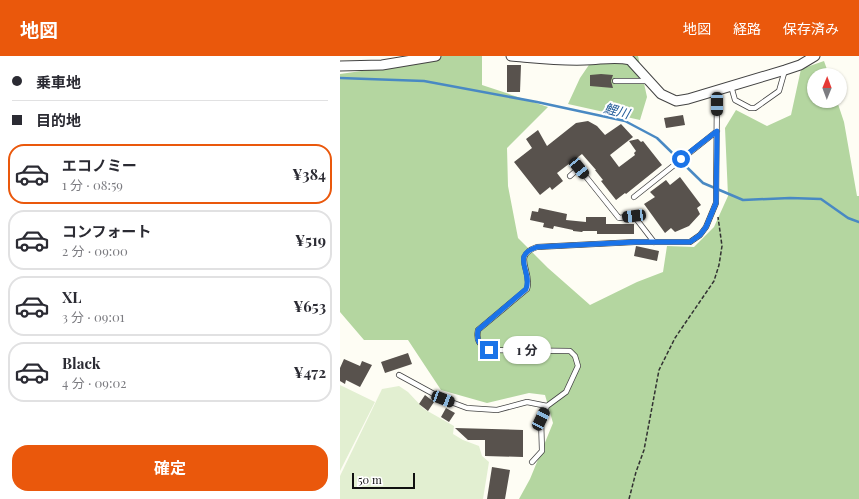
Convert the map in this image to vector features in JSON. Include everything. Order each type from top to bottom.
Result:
[{"type":"street","points":[[340,66],[382,65],[436,56]]},
{"type":"street","points":[[511,56],[558,60],[586,60],[619,57],[630,60],[661,94],[676,101],[717,91],[785,70],[800,65],[815,56]]},
{"type":"lane","points":[[731,86],[735,100],[750,108],[755,108],[779,91],[785,70]]},
{"type":"lane","points":[[615,81],[649,81]]},
{"type":"lane","points":[[532,462],[542,451],[541,419],[547,406],[566,392],[578,366],[575,356],[570,351],[489,350],[480,345],[476,337],[478,330],[483,324],[526,289],[529,282],[524,266],[524,256],[529,250],[537,247],[690,242],[700,235],[706,227],[716,201],[717,91]]},
{"type":"lane","points":[[634,197],[717,131]]},
{"type":"lane","points":[[570,176],[579,168],[619,218],[634,216],[654,242]]},
{"type":"lane","points":[[399,375],[443,399],[467,408],[497,410],[527,402],[547,406]]},
{"type":"path","points":[[629,499],[636,472],[644,450],[659,370],[675,338],[703,299],[718,270],[722,246],[716,201]]},
{"type":"green space","points":[[405,56],[482,56],[482,85],[548,107],[507,148],[508,186],[518,238],[548,268],[590,305],[637,282],[663,272],[667,246],[694,247],[714,227],[728,196],[725,128],[736,110],[767,126],[791,115],[801,69],[824,61],[826,68],[807,68],[807,108],[839,108],[844,122],[857,196],[859,196],[859,499],[519,499],[530,479],[553,423],[545,395],[529,393],[487,403],[441,390],[408,340],[364,340],[340,312],[340,74],[404,65]]},
{"type":"green space","points":[[595,56],[638,56],[647,97],[640,120],[568,104],[580,78]]},
{"type":"green space","points":[[340,385],[375,402],[340,471]]},
{"type":"green space","points":[[399,386],[408,392],[424,409],[454,426],[453,434],[463,440],[479,446],[482,456],[489,462],[483,499],[340,499],[340,476],[382,389]]},
{"type":"building","points":[[507,65],[521,65],[520,92],[507,92]]},
{"type":"building","points":[[590,75],[613,75],[611,81],[613,88],[590,86]]},
{"type":"building","points":[[683,115],[685,125],[666,128],[664,118]]},
{"type":"building","points":[[588,121],[597,126],[605,135],[621,124],[633,137],[610,155],[619,167],[635,155],[634,153],[636,151],[629,141],[638,139],[641,142],[643,141],[662,165],[626,194],[625,193],[616,200],[601,181],[603,180],[596,170],[582,154],[557,173],[563,181],[552,190],[550,187],[540,195],[514,162],[532,148],[526,139],[538,130],[547,146],[576,123]]},
{"type":"building","points":[[680,177],[701,205],[697,208],[700,214],[689,226],[675,232],[671,228],[665,233],[644,204],[655,197],[650,192],[666,180],[670,185]]},
{"type":"building","points":[[539,208],[567,214],[566,220],[586,222],[586,217],[606,217],[606,224],[634,224],[634,234],[597,234],[597,231],[582,232],[554,226],[553,229],[543,227],[544,223],[530,220],[532,211],[538,212]]},
{"type":"building","points":[[636,246],[659,251],[657,261],[634,256]]},
{"type":"building","points":[[408,353],[412,364],[385,373],[381,362]]},
{"type":"building","points":[[344,359],[360,366],[362,361],[372,365],[360,387],[346,380],[345,384],[340,381],[340,368]]},
{"type":"building","points":[[425,395],[434,402],[428,411],[419,404]]},
{"type":"building","points":[[446,408],[455,413],[449,422],[441,417]]},
{"type":"building","points":[[455,428],[523,430],[523,457],[485,456],[485,440],[468,440]]},
{"type":"building","points":[[492,467],[510,470],[505,499],[487,499]]},
{"type":"waterway","name":"鯉川","points":[[340,78],[424,81],[537,102],[625,121],[657,138],[703,183],[743,200],[790,198],[821,199],[848,218],[859,222]]},
{"type":"route","points":[[489,350],[480,345],[476,337],[478,330],[483,324],[526,289],[529,282],[524,266],[524,256],[529,250],[537,247],[635,242],[690,242],[700,235],[711,218],[716,203],[717,131],[681,159]]}]
